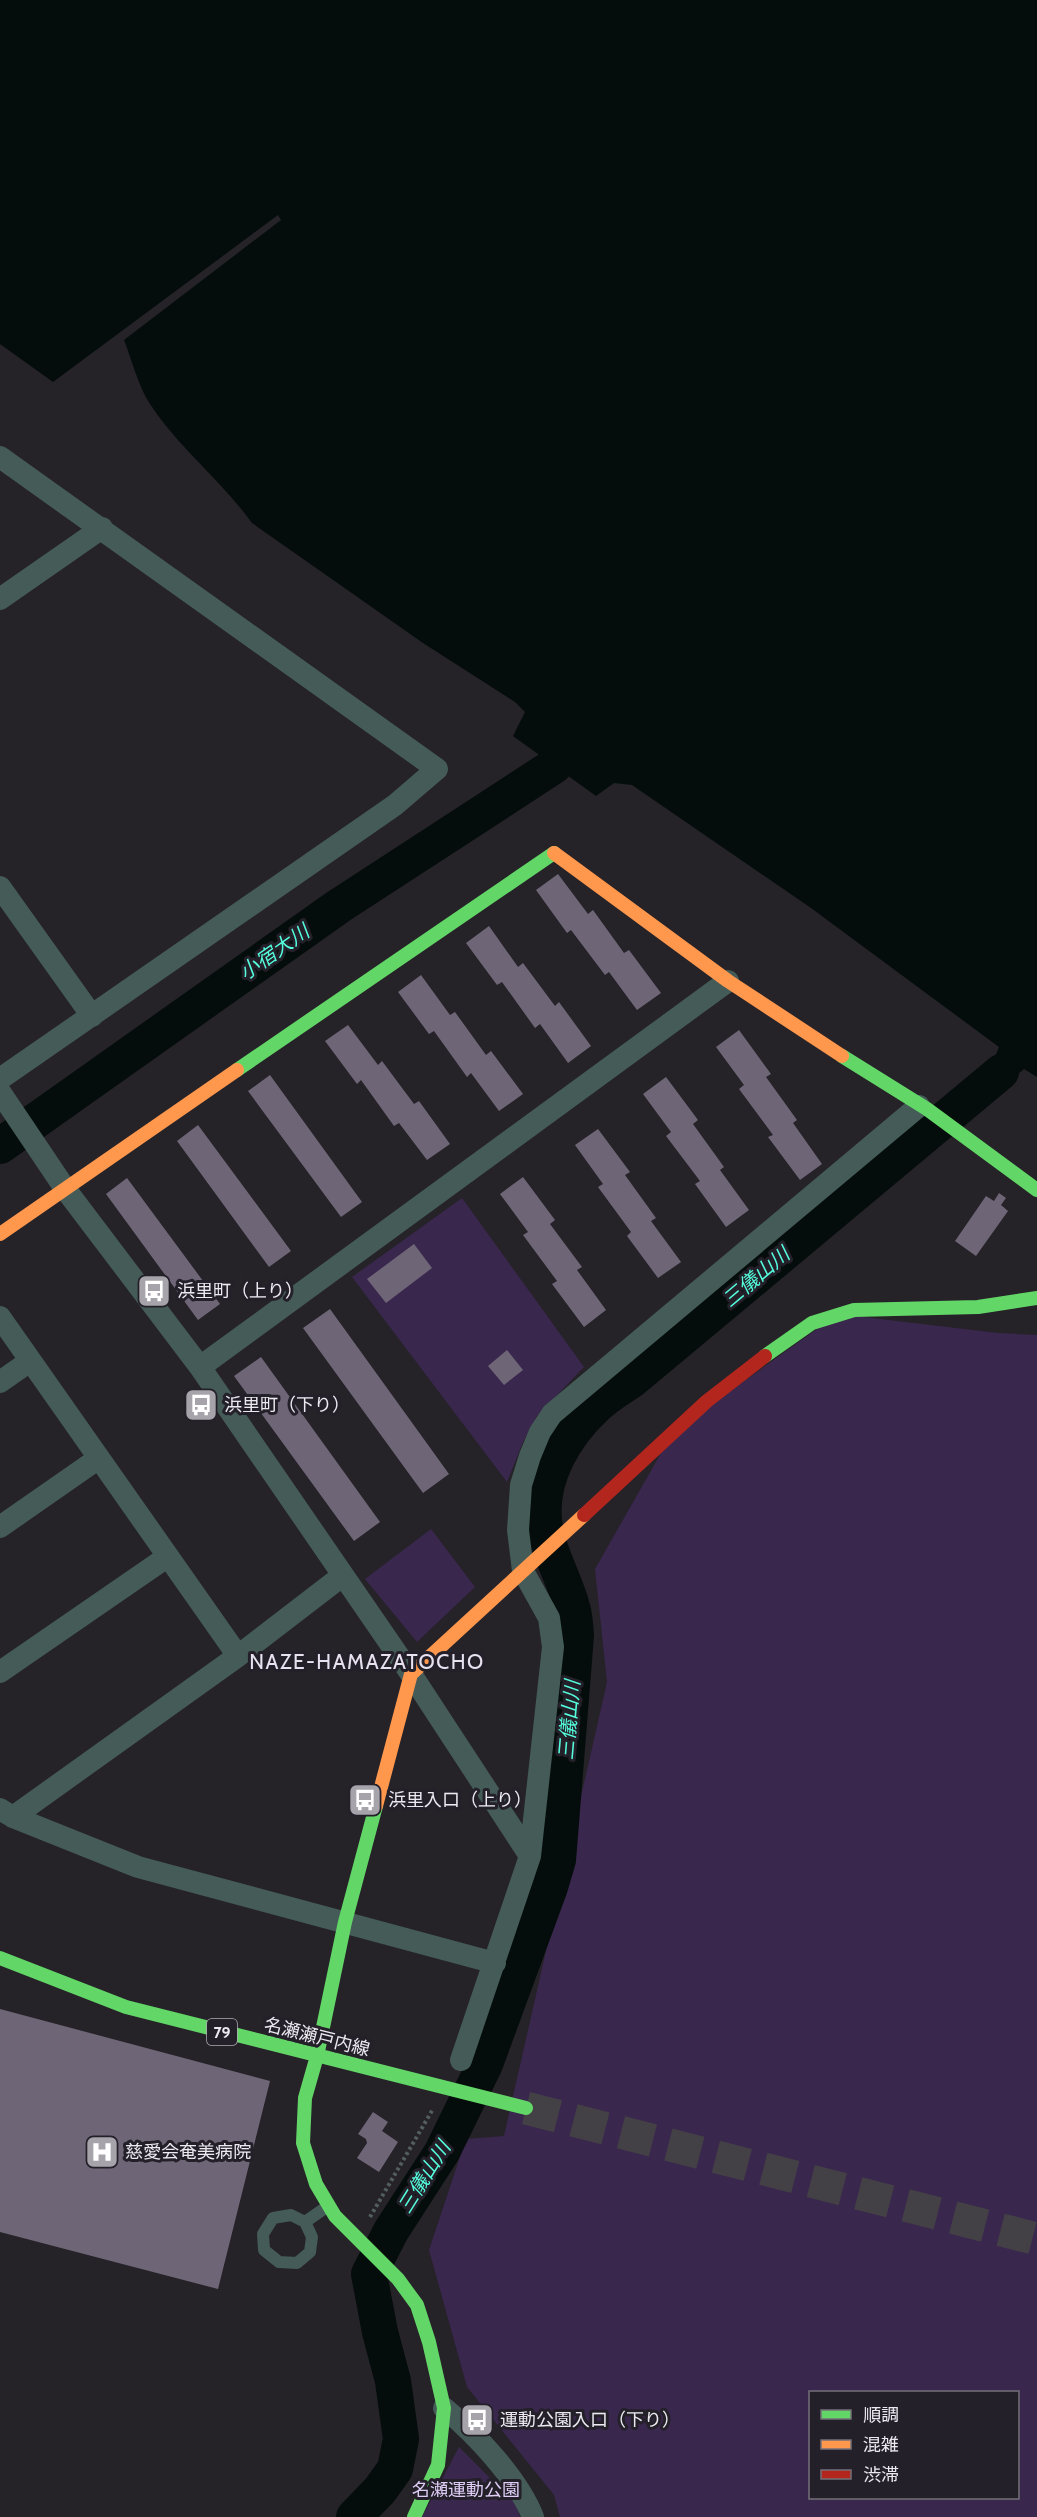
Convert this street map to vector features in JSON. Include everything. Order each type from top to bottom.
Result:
[{"type":"street","points":[[0,457],[437,769],[395,805],[92,1016],[0,1088],[62,1184],[200,1367],[411,1674],[530,1856]]},
{"type":"street","points":[[0,599],[102,528]]},
{"type":"street","points":[[0,1234],[62,1184],[553,852],[728,981],[923,1107],[1037,1191]]},
{"type":"street","points":[[0,887],[92,1016]]},
{"type":"street","points":[[200,1367],[728,981]]},
{"type":"street","points":[[461,2060],[530,1856],[553,1647],[549,1618],[526,1568],[518,1530],[522,1485],[540,1432],[552,1414],[923,1107]]},
{"type":"street","points":[[414,2517],[438,2465],[444,2408],[417,2305],[398,2279],[335,2216],[316,2184],[303,2143],[305,2098],[317,2056],[345,1922],[411,1674],[707,1401],[786,1339],[812,1323],[854,1310],[978,1307],[1037,1298]]},
{"type":"street","points":[[0,1317],[238,1656]]},
{"type":"street","points":[[0,1382],[30,1361]]},
{"type":"street","points":[[0,1527],[99,1458]]},
{"type":"street","points":[[0,1672],[167,1557]]},
{"type":"street","points":[[7,1813],[238,1656],[342,1576]]},
{"type":"street","points":[[7,1813],[138,1867],[495,1963]]},
{"type":"street","name":"名瀬瀬戸内線","points":[[0,1958],[126,2007],[526,2108]]},
{"type":"street","points":[[444,2408],[476,2436],[526,2498],[533,2517]]},
{"type":"lane","points":[[304,2222],[329,2206]]},
{"type":"lane","points":[[291,2215],[304,2222],[312,2237],[310,2253],[297,2263],[279,2262],[264,2250],[263,2234],[273,2218],[291,2215]]},
{"type":"path","points":[[361,2241],[447,2088]]},
{"type":"green space","points":[[462,1198],[584,1367],[537,1416],[523,1442],[507,1482],[352,1277]]},
{"type":"green space","points":[[838,1314],[998,1333],[1037,1335],[1037,2517],[560,2517],[554,2495],[467,2387],[429,2250],[466,2139],[504,2136],[607,1682],[595,1569],[673,1432]]},
{"type":"green space","points":[[431,1529],[475,1587],[417,1642],[365,1579]]},
{"type":"green space","name":"名瀬運動公園","points":[[459,2447],[516,2504],[520,2517],[422,2517]]},
{"type":"shaded area","points":[[0,0],[1037,0],[1037,1077],[1024,1069],[1011,1080],[992,1064],[999,1047],[811,908],[632,785],[614,783],[596,796],[513,736],[525,712],[515,702],[423,643],[252,523],[227,492],[174,435],[146,397],[124,340],[281,220],[278,215],[53,382],[0,344]]},
{"type":"building","points":[[558,874],[588,914],[593,910],[624,953],[629,950],[661,993],[637,1010],[609,972],[605,975],[571,930],[567,933],[536,890]]},
{"type":"building","points":[[489,926],[518,967],[523,963],[555,1006],[559,1002],[591,1046],[568,1063],[540,1024],[535,1028],[502,982],[497,985],[466,943]]},
{"type":"building","points":[[421,975],[450,1015],[455,1012],[486,1055],[491,1051],[523,1094],[499,1111],[471,1073],[467,1077],[434,1031],[429,1034],[398,992]]},
{"type":"building","points":[[348,1025],[378,1065],[382,1061],[414,1104],[419,1101],[450,1144],[427,1160],[399,1123],[394,1126],[361,1080],[357,1084],[325,1041]]},
{"type":"building","points":[[739,1030],[771,1074],[766,1077],[797,1120],[793,1123],[822,1164],[800,1180],[768,1137],[773,1135],[739,1089],[744,1085],[716,1047]]},
{"type":"building","points":[[270,1075],[362,1202],[341,1217],[248,1091]]},
{"type":"building","points":[[666,1077],[698,1120],[693,1124],[724,1167],[720,1170],[749,1210],[726,1227],[695,1184],[700,1181],[666,1136],[671,1132],[643,1094]]},
{"type":"building","points":[[198,1125],[291,1251],[269,1267],[177,1141]]},
{"type":"building","points":[[598,1129],[630,1172],[625,1175],[656,1218],[651,1221],[681,1262],[658,1278],[627,1236],[631,1232],[598,1187],[603,1184],[575,1145]]},
{"type":"building","points":[[523,1177],[555,1220],[550,1224],[582,1267],[577,1270],[606,1310],[584,1327],[552,1284],[557,1281],[523,1235],[528,1232],[500,1194]]},
{"type":"building","points":[[127,1178],[220,1304],[198,1320],[106,1194]]},
{"type":"building","points":[[999,1193],[1006,1198],[1001,1205],[1008,1211],[976,1256],[955,1241],[986,1196],[994,1201]]},
{"type":"building","points":[[414,1244],[432,1268],[386,1303],[367,1279]]},
{"type":"building","points":[[330,1309],[449,1474],[423,1493],[303,1328]]},
{"type":"building","points":[[507,1350],[523,1370],[504,1385],[488,1366]]},
{"type":"building","points":[[261,1357],[380,1522],[354,1541],[234,1376]]},
{"type":"building","points":[[0,2009],[270,2081],[218,2289],[0,2232]]},
{"type":"building","points":[[373,2112],[388,2122],[382,2131],[398,2142],[379,2172],[357,2158],[367,2143],[366,2139],[358,2134]]},
{"type":"waterway","name":"小宿大川","points":[[0,1146],[339,906],[554,766]]},
{"type":"waterway","name":"三儀山川","points":[[354,2517],[380,2490],[395,2469],[401,2439],[393,2381],[380,2332],[369,2274],[391,2231],[442,2152],[485,2064],[558,1860],[576,1635],[573,1610],[545,1531],[544,1504],[550,1473],[574,1430],[599,1403],[632,1380],[1001,1072]]},
{"type":"tunnel","points":[[526,2108],[1037,2239]]},
{"type":"traffic: fast","points":[[237,1070],[554,853]]},
{"type":"traffic: fast","points":[[842,1056],[927,1109],[1037,1190]]},
{"type":"traffic: fast","points":[[765,1356],[812,1323],[854,1310],[978,1307],[1037,1298]]},
{"type":"traffic: fast","points":[[376,1806],[345,1922],[317,2056],[305,2098],[303,2143],[316,2184],[335,2216],[398,2279],[417,2305],[429,2342],[444,2408],[438,2465],[414,2517]]},
{"type":"traffic: fast","points":[[0,1958],[126,2007],[526,2108]]},
{"type":"traffic: slow","points":[[554,853],[728,981],[842,1056]]},
{"type":"traffic: slow","points":[[0,1234],[237,1070]]},
{"type":"traffic: slow","points":[[376,1806],[411,1674],[584,1515]]},
{"type":"traffic: jam","points":[[584,1515],[707,1401],[765,1356]]},
{"type":"place","name":"浜里町（上り）","points":[[154,1291]]},
{"type":"place","name":"浜里町（下り）","points":[[201,1405]]},
{"type":"place","name":"浜里入口（上り）","points":[[365,1800]]},
{"type":"place","name":"慈愛会奄美病院","points":[[102,2152]]},
{"type":"place","name":"運動公園入口（下り）","points":[[477,2420]]},
{"type":"district","name":"NAZE-HAMAZATOCHO","points":[[367,1661]]}]
